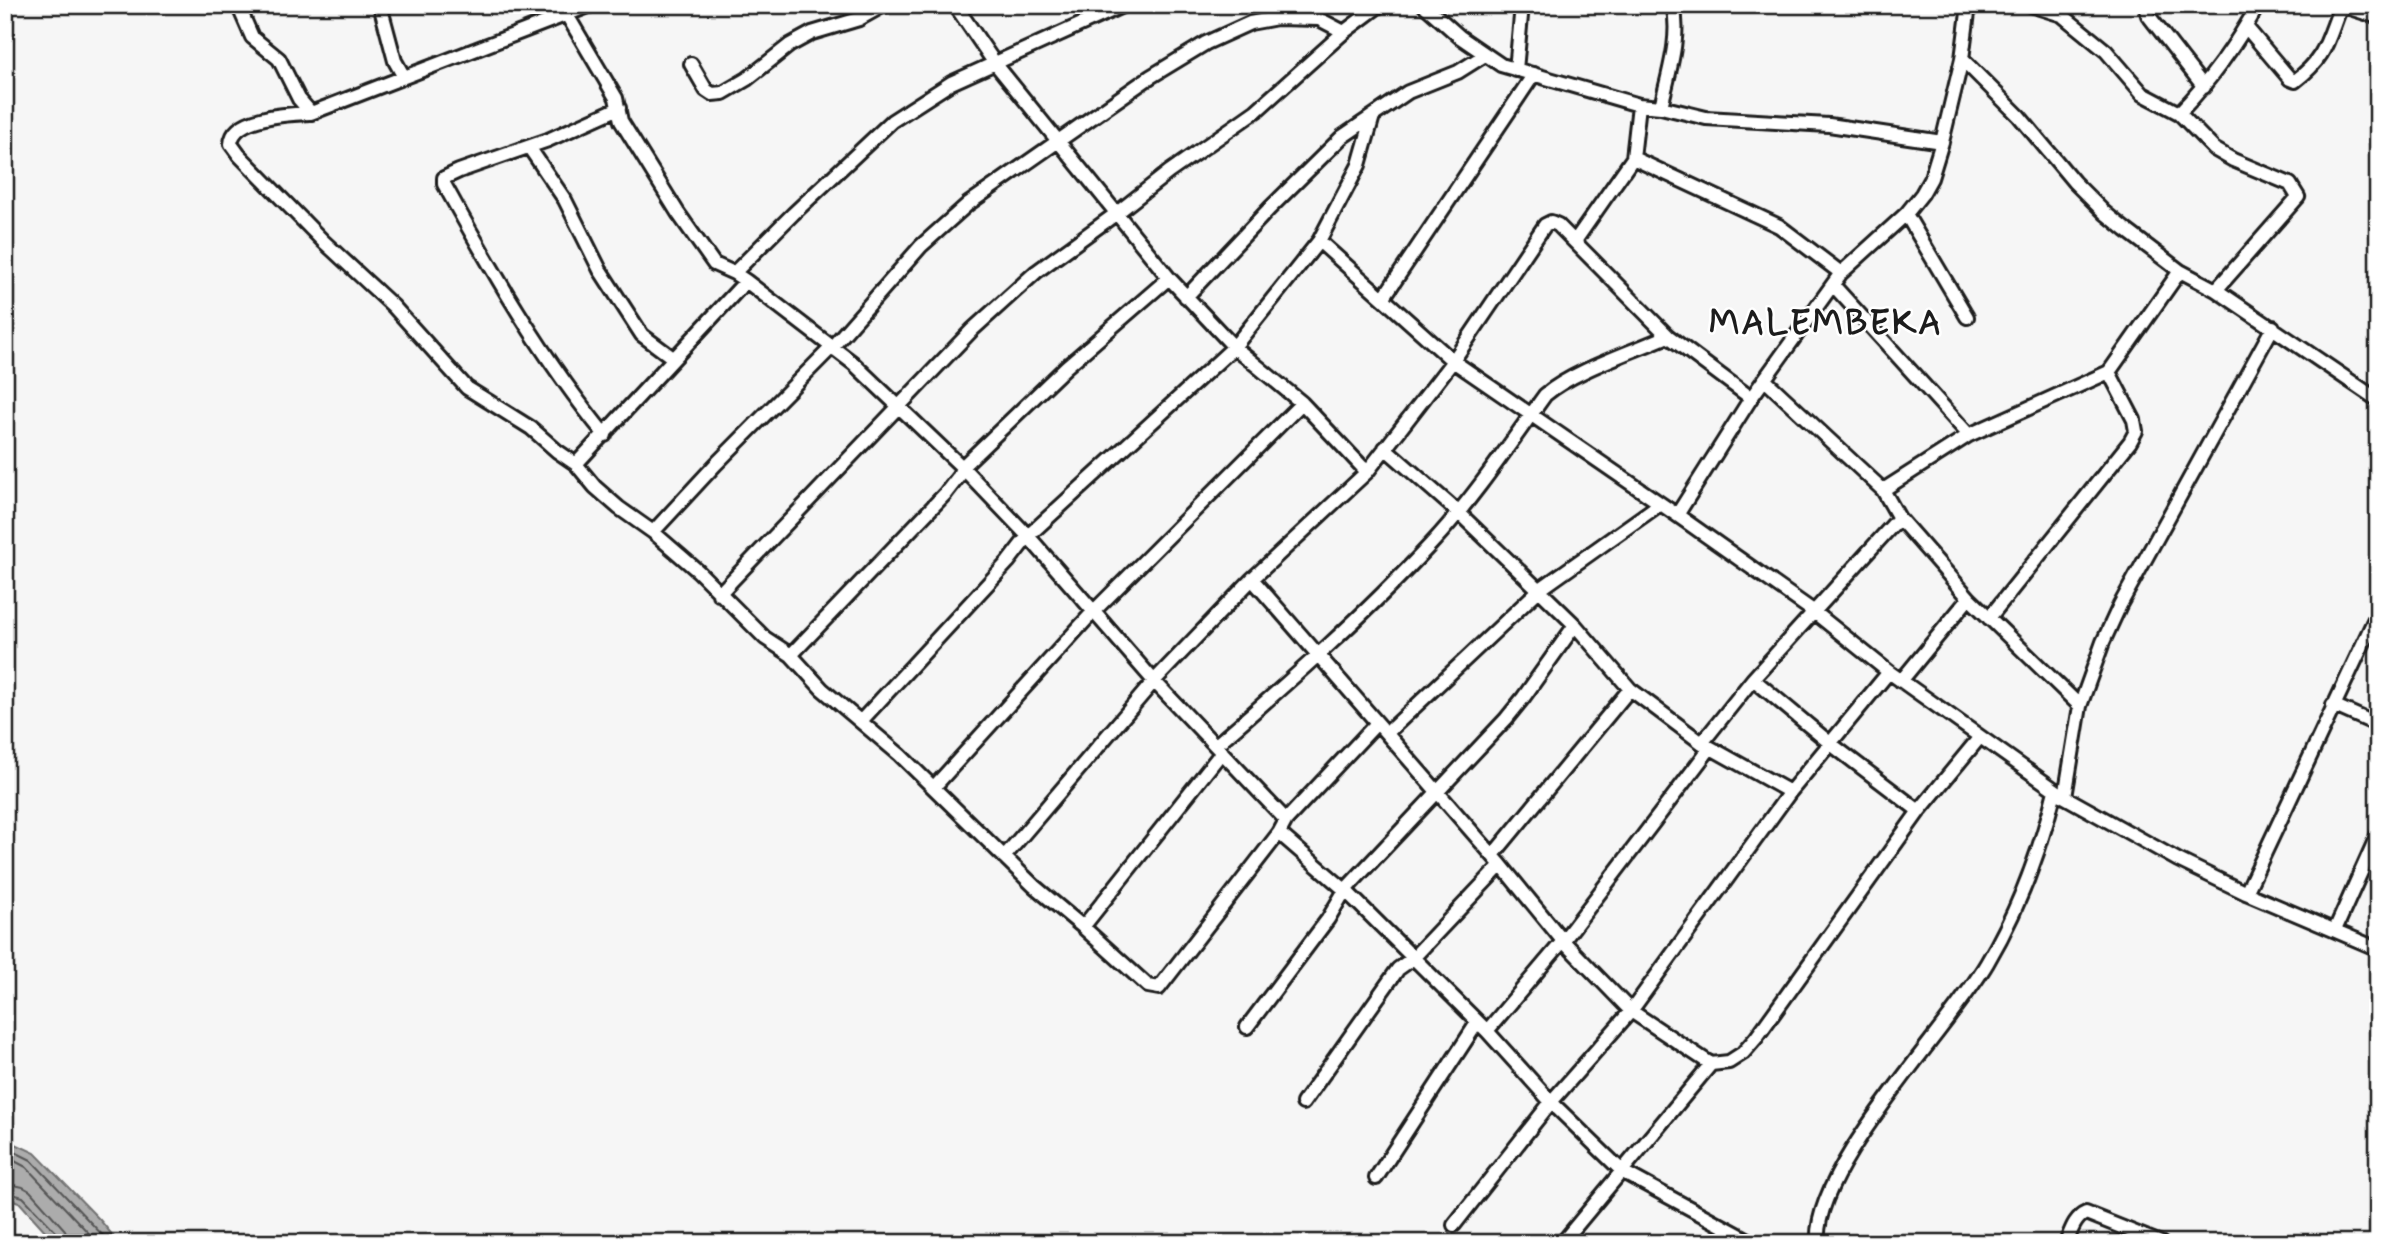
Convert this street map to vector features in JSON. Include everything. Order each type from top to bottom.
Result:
[{"type":"street","points":[[238,5],[252,37],[279,59],[299,99],[311,113]]},
{"type":"street","points":[[380,5],[395,61],[404,77]]},
{"type":"street","points":[[592,5],[311,113],[243,124],[234,131],[230,144],[323,241],[393,306],[467,388],[531,428],[576,464],[587,479],[619,508],[653,532],[698,571],[765,638],[791,655],[822,689],[934,787],[1034,886],[1148,986],[1159,988],[1279,833],[1286,820],[1377,723]]},
{"type":"street","points":[[691,64],[706,90],[712,94],[723,93],[812,33],[859,19],[884,5]]},
{"type":"street","points":[[955,5],[994,62],[1169,278],[1234,347],[1302,403],[1367,472]]},
{"type":"street","points":[[734,273],[892,121],[951,83],[1124,5]]},
{"type":"street","points":[[719,594],[971,330],[1027,280],[1169,172],[1255,111],[1344,32],[1380,5]]},
{"type":"street","points":[[1424,5],[1460,37],[1501,65],[1640,105],[1706,118],[1829,125],[1942,142]]},
{"type":"street","points":[[1516,70],[1522,5]]},
{"type":"street","points":[[1661,107],[1675,39],[1673,5]]},
{"type":"street","points":[[1677,514],[1751,398],[1766,381],[1841,273],[1906,214],[1922,194],[1931,177],[1942,142],[1962,59],[1969,5]]},
{"type":"street","points":[[2030,5],[2065,10],[2106,51],[2143,94],[2179,113],[2214,149],[2290,184],[2298,197],[2216,290]]},
{"type":"street","points":[[2146,5],[2148,15],[2204,87]]},
{"type":"street","points":[[2179,113],[2204,87],[2258,5]]},
{"type":"street","points":[[2246,27],[2290,79],[2295,81],[2319,59],[2341,6],[2378,17]]},
{"type":"street","points":[[568,15],[616,98],[621,121],[678,214],[714,264],[746,281],[833,346],[962,467],[1028,536],[1154,681],[1286,820]]},
{"type":"street","points":[[653,532],[833,346],[921,246],[968,204],[1057,141],[1206,43],[1250,23],[1277,18],[1319,19],[1344,32]]},
{"type":"street","points":[[1186,297],[1269,208],[1342,137],[1408,92],[1458,72],[1485,55]]},
{"type":"street","points":[[1962,59],[2019,116],[2105,213],[2180,271],[2216,290],[2273,327],[2378,400]]},
{"type":"street","points":[[1384,297],[1534,74]]},
{"type":"street","points":[[1575,241],[1633,158],[1640,105]]},
{"type":"street","points":[[605,435],[538,347],[444,184],[444,178],[548,141],[619,108]]},
{"type":"street","points":[[861,721],[1008,562],[1028,536],[1234,347],[1319,242],[1359,164],[1373,116]]},
{"type":"street","points":[[529,147],[565,200],[600,270],[642,335],[673,358]]},
{"type":"street","points":[[1633,158],[1779,226],[1841,273]]},
{"type":"street","points":[[1906,214],[1967,317]]},
{"type":"street","points":[[1004,857],[1154,681],[1252,579],[1367,472],[1453,361],[1545,225],[1551,222],[1558,225],[1668,336],[1751,398]]},
{"type":"street","points":[[1319,242],[1453,361],[1813,611],[1889,672],[2060,794],[2178,860],[2246,893],[2378,949]]},
{"type":"street","points":[[1883,490],[1969,435],[2109,372],[2180,271]]},
{"type":"street","points":[[791,655],[945,494],[959,476],[962,467],[1066,367],[1169,278]]},
{"type":"street","points":[[576,464],[746,281]]},
{"type":"street","points":[[1834,286],[1969,435]]},
{"type":"street","points":[[1818,1243],[1817,1226],[1821,1212],[1849,1156],[1987,964],[2027,883],[2060,794],[2080,706],[2103,642],[2120,605],[2273,327]]},
{"type":"street","points":[[1083,927],[1219,749],[1320,655],[1432,543],[1545,395],[1556,385],[1668,336]]},
{"type":"street","points":[[1989,618],[2136,431],[2134,420],[2109,372]]},
{"type":"street","points":[[1766,381],[1883,490],[1899,518],[1969,598],[2080,706]]},
{"type":"street","points":[[934,787],[1093,612],[1302,403]]},
{"type":"street","points":[[1385,448],[1458,512],[1575,625],[1630,689],[1706,745],[1790,792]]},
{"type":"street","points":[[1387,733],[1539,590],[1660,504]]},
{"type":"street","points":[[1376,1178],[1482,1027],[1563,941],[1754,679],[1899,518]]},
{"type":"street","points":[[1252,579],[1497,860],[1563,941],[1631,1011],[1711,1064],[1729,1062],[1743,1053],[1756,1038],[1919,811],[1980,737]]},
{"type":"street","points":[[1902,681],[1969,598]]},
{"type":"street","points":[[2246,893],[2377,616]]},
{"type":"street","points":[[1247,1027],[1328,919],[1345,890],[1523,698],[1575,625]]},
{"type":"street","points":[[1454,1225],[1551,1102],[1631,1011],[1790,792],[1889,672]]},
{"type":"street","points":[[1754,679],[1831,744],[1919,811]]},
{"type":"street","points":[[1303,1103],[1398,969],[1412,959],[1497,860],[1630,689]]},
{"type":"street","points":[[2333,705],[2378,726]]},
{"type":"street","points":[[1279,833],[1345,890],[1482,1027],[1551,1102],[1623,1172],[1754,1243]]},
{"type":"street","points":[[2335,930],[2378,834]]},
{"type":"street","points":[[1562,1243],[1711,1064]]},
{"type":"street","points":[[2066,1243],[2075,1223],[2086,1213],[2161,1243]]},
{"type":"water","points":[[5,1139],[35,1153],[119,1243],[56,1243],[19,1202],[5,1198]]},
{"type":"district","name":"MALEMBEKA","points":[[1826,324]]}]
